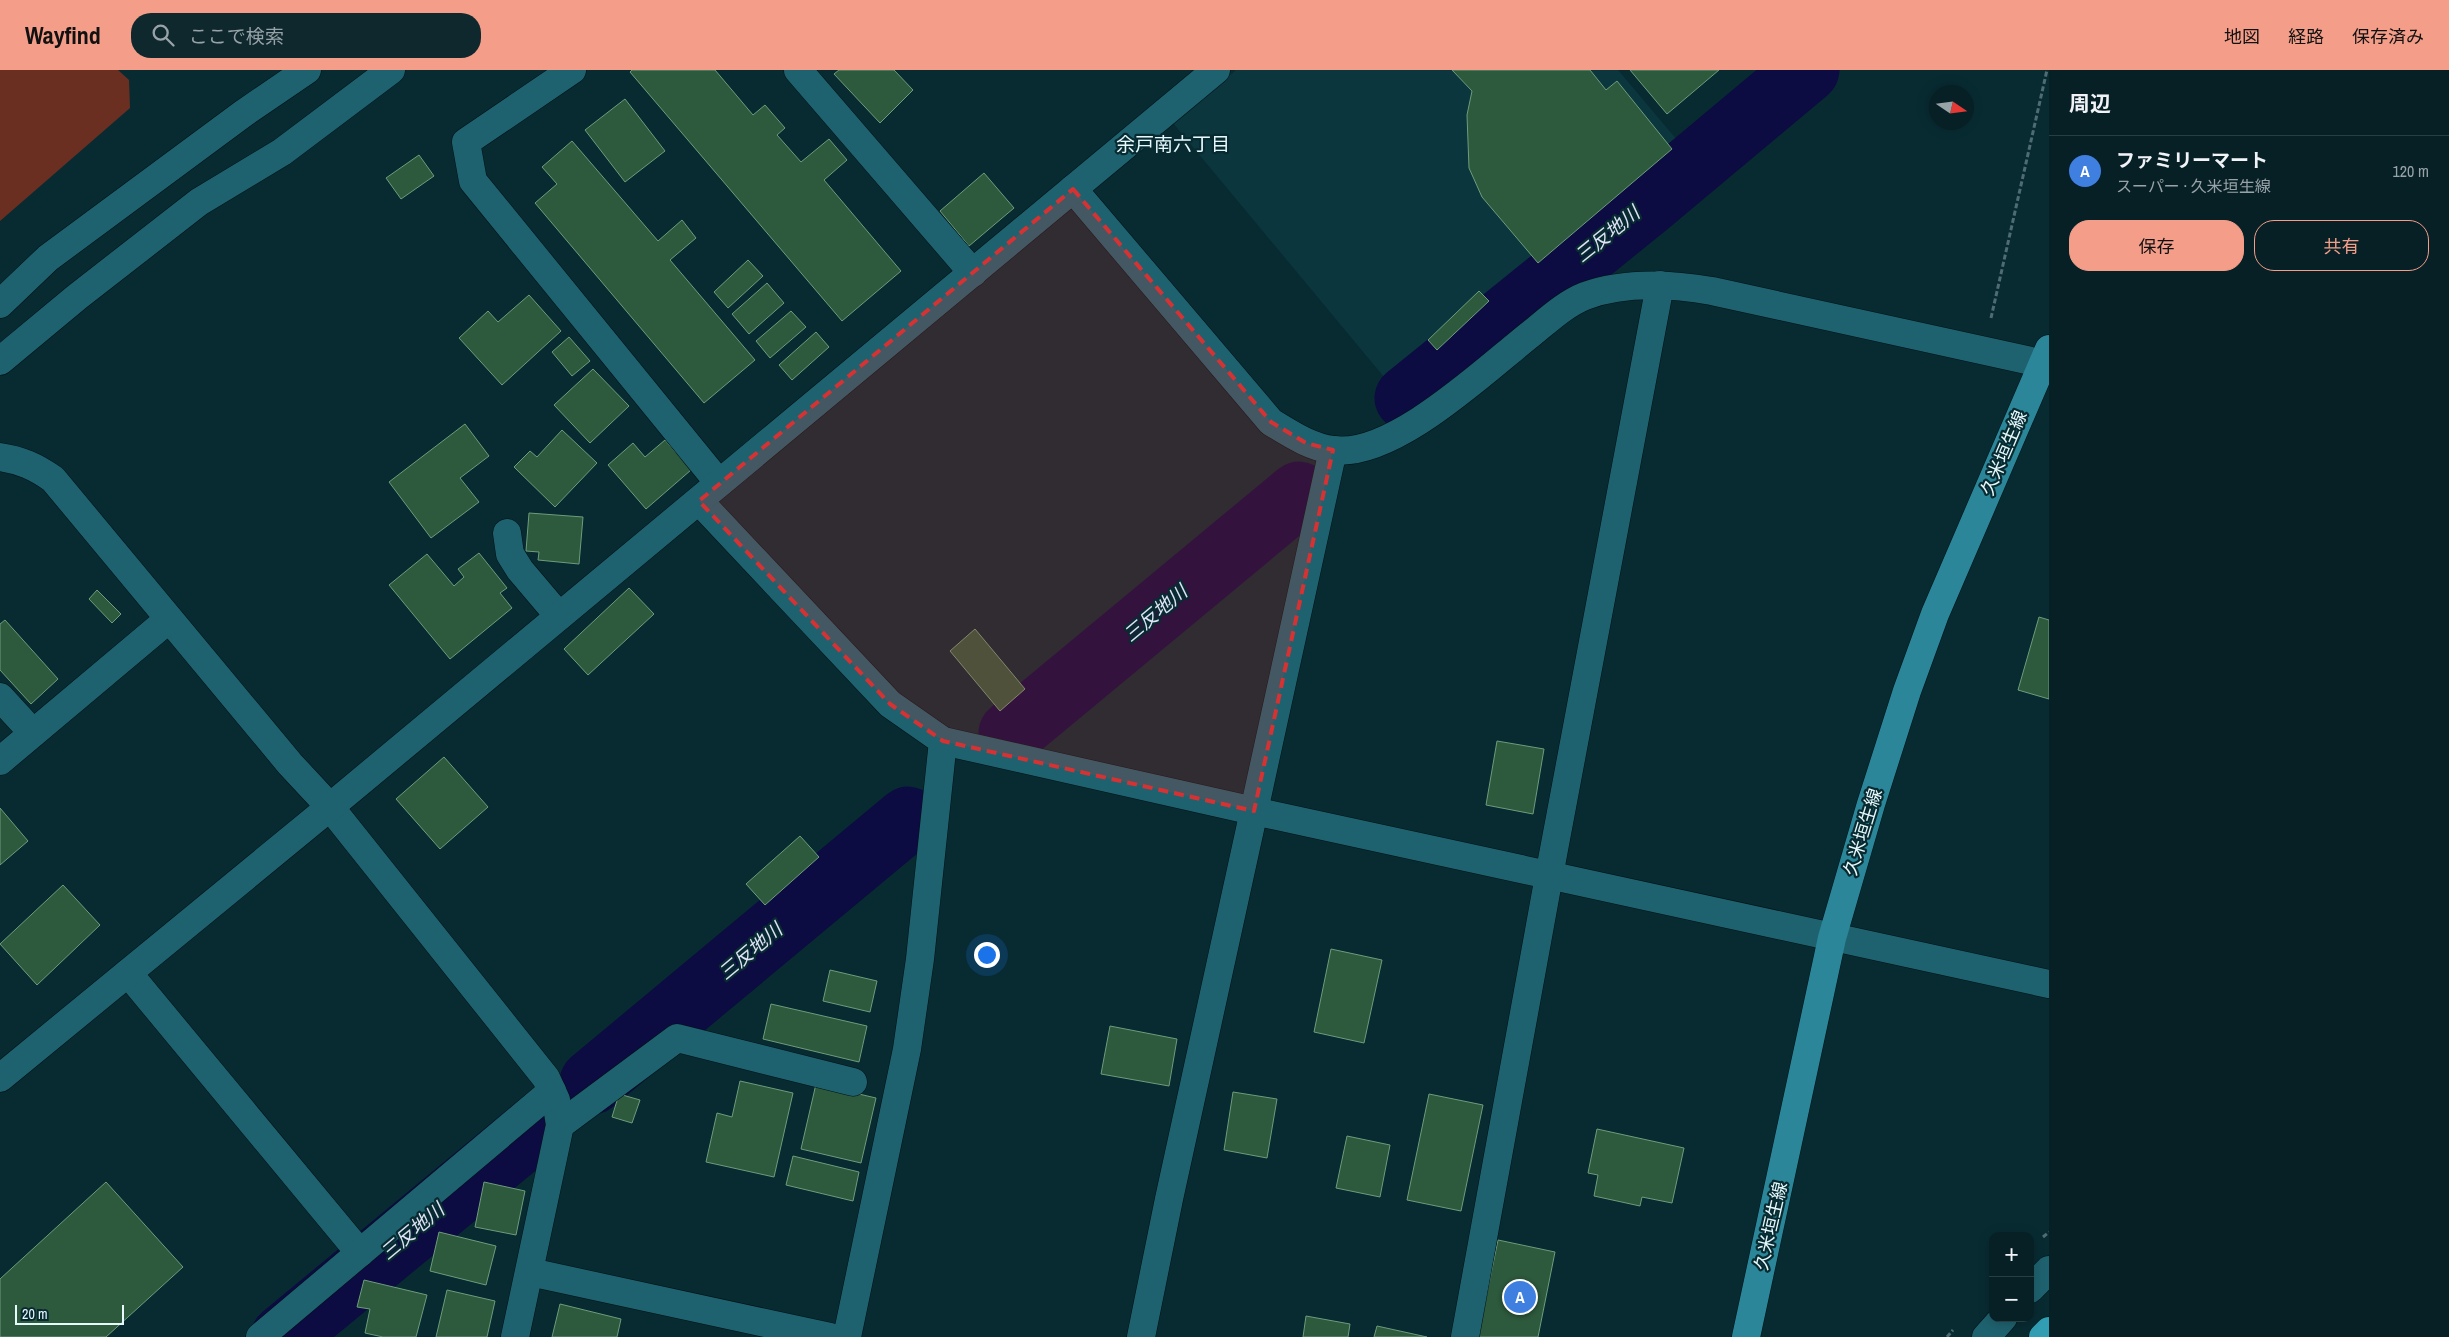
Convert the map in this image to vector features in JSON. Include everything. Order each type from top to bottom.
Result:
[{"type":"highway","points":[[2044,1337],[2049,1331]]},
{"type":"main road","name":"久米垣生線","points":[[1746,1337],[1832,938],[1871,804],[1913,674],[1935,614],[2047,359]]},
{"type":"street","points":[[0,304],[48,258],[244,113],[307,70]]},
{"type":"street","points":[[0,361],[77,297],[199,202],[282,152],[391,70]]},
{"type":"street","points":[[572,70],[466,142],[473,182],[709,492],[890,704],[943,741],[1254,812],[2049,984]]},
{"type":"street","points":[[798,70],[973,273]]},
{"type":"street","points":[[0,1078],[330,807],[1216,70]]},
{"type":"street","points":[[1073,189],[1271,422],[1306,444],[1333,450],[1361,449],[1376,445],[1402,432],[1427,416],[1559,312],[1584,296],[1617,289],[1660,285],[1712,291],[1984,350],[2047,359]]},
{"type":"street","points":[[1465,1337],[1660,285]]},
{"type":"street","points":[[1141,1337],[1333,450]]},
{"type":"street","points":[[0,457],[14,459],[36,467],[53,479],[290,764],[330,807],[546,1078],[556,1100],[560,1125],[515,1337]]},
{"type":"street","points":[[507,533],[510,554],[520,570],[559,616]]},
{"type":"street","points":[[0,761],[169,619]]},
{"type":"street","points":[[0,697],[33,733]]},
{"type":"street","points":[[847,1337],[907,1049],[920,959],[943,741]]},
{"type":"street","points":[[128,973],[360,1253]]},
{"type":"street","points":[[560,1125],[677,1038],[853,1082]]},
{"type":"street","points":[[260,1337],[552,1091]]},
{"type":"street","points":[[2034,1285],[2049,1270]]},
{"type":"street","points":[[530,1272],[830,1337]]},
{"type":"street","points":[[1986,1337],[1999,1322]]},
{"type":"path","points":[[1984,350],[2047,70]]},
{"type":"highlighted area","points":[[1073,189],[1271,422],[1306,443],[1333,450],[1254,811],[943,741],[890,704],[699,501]]},
{"type":"shaded area","points":[[0,70],[118,70],[129,80],[130,108],[0,221]]},
{"type":"shaded area","points":[[1236,70],[1618,70],[1683,147],[1394,389],[1173,123]]},
{"type":"building","points":[[632,70],[715,70],[753,115],[765,105],[785,128],[777,135],[801,162],[829,139],[847,160],[824,180],[901,271],[842,321],[630,72]]},
{"type":"building","points":[[839,70],[894,70],[913,90],[880,123],[834,74]]},
{"type":"building","points":[[1452,70],[1590,70],[1606,90],[1617,81],[1672,149],[1538,263],[1482,197],[1469,168],[1467,115],[1472,91]]},
{"type":"building","points":[[1630,70],[1719,70],[1667,114]]},
{"type":"building","points":[[625,99],[665,151],[625,182],[585,130]]},
{"type":"building","points":[[572,141],[658,241],[682,220],[696,238],[670,260],[755,360],[704,403],[535,203],[557,184],[542,167]]},
{"type":"building","points":[[419,155],[434,176],[401,199],[386,178]]},
{"type":"building","points":[[984,173],[1014,208],[969,246],[940,211]]},
{"type":"building","points":[[748,260],[763,276],[728,308],[714,292]]},
{"type":"building","points":[[767,283],[784,303],[749,334],[732,314]]},
{"type":"building","points":[[1479,291],[1489,301],[1437,350],[1428,340]]},
{"type":"building","points":[[529,295],[561,331],[502,385],[459,338],[488,311],[498,322]]},
{"type":"building","points":[[791,311],[806,327],[770,358],[756,341]]},
{"type":"building","points":[[816,332],[829,347],[792,380],[779,365]]},
{"type":"building","points":[[569,337],[590,361],[572,376],[552,352]]},
{"type":"building","points":[[593,369],[629,406],[590,443],[554,405]]},
{"type":"building","points":[[465,424],[489,456],[460,478],[479,502],[431,538],[389,482]]},
{"type":"building","points":[[562,430],[597,463],[555,507],[514,467],[530,451],[537,457]]},
{"type":"building","points":[[665,440],[691,470],[646,509],[608,465],[633,443],[645,457]]},
{"type":"building","points":[[529,513],[583,517],[579,564],[538,560],[539,552],[526,551]]},
{"type":"building","points":[[479,553],[507,588],[500,593],[512,608],[450,659],[389,585],[427,554],[454,586],[464,577],[458,569]]},
{"type":"building","points":[[629,588],[654,614],[588,675],[564,649]]},
{"type":"building","points":[[97,590],[121,614],[112,623],[89,599]]},
{"type":"building","points":[[2039,617],[2049,620],[2049,699],[2018,690]]},
{"type":"building","points":[[5,620],[58,679],[31,704],[0,670],[0,624]]},
{"type":"building","points":[[975,629],[1025,689],[1000,711],[950,651]]},
{"type":"building","points":[[1497,741],[1544,749],[1533,814],[1486,805]]},
{"type":"building","points":[[444,757],[488,807],[440,849],[396,799]]},
{"type":"building","points":[[0,808],[28,841],[0,865]]},
{"type":"building","points":[[800,836],[819,857],[765,905],[746,884]]},
{"type":"building","points":[[63,885],[100,925],[37,985],[0,944]]},
{"type":"building","points":[[1331,949],[1382,960],[1364,1043],[1314,1032]]},
{"type":"building","points":[[830,970],[877,981],[870,1012],[823,1001]]},
{"type":"building","points":[[771,1004],[867,1026],[859,1062],[763,1039]]},
{"type":"building","points":[[1110,1026],[1177,1039],[1169,1086],[1101,1074]]},
{"type":"building","points":[[740,1081],[793,1093],[774,1177],[706,1162],[717,1113],[732,1117]]},
{"type":"building","points":[[816,1084],[876,1098],[861,1163],[801,1149]]},
{"type":"building","points":[[1233,1092],[1277,1099],[1267,1158],[1224,1150]]},
{"type":"building","points":[[619,1094],[640,1100],[632,1123],[612,1117]]},
{"type":"building","points":[[1429,1094],[1483,1105],[1461,1211],[1407,1200]]},
{"type":"building","points":[[1597,1129],[1684,1148],[1672,1203],[1642,1197],[1640,1206],[1594,1196],[1598,1175],[1588,1173]]},
{"type":"building","points":[[1347,1136],[1390,1145],[1380,1197],[1336,1188]]},
{"type":"building","points":[[793,1156],[859,1172],[853,1201],[786,1185]]},
{"type":"building","points":[[106,1182],[183,1267],[106,1337],[0,1337],[0,1279]]},
{"type":"building","points":[[484,1182],[525,1191],[516,1235],[475,1227]]},
{"type":"building","points":[[439,1232],[496,1246],[486,1285],[430,1271]]},
{"type":"building","points":[[1498,1240],[1555,1252],[1538,1337],[1478,1337]]},
{"type":"building","points":[[364,1280],[427,1295],[416,1337],[383,1337],[365,1333],[370,1309],[357,1307]]},
{"type":"building","points":[[447,1290],[495,1301],[487,1337],[436,1337]]},
{"type":"building","points":[[560,1304],[621,1319],[617,1337],[552,1337]]},
{"type":"building","points":[[1306,1316],[1350,1324],[1348,1337],[1303,1337]]},
{"type":"building","points":[[1377,1326],[1427,1337],[1374,1337]]},
{"type":"waterway","name":"三反地川","points":[[1407,398],[1647,204],[1807,70]]},
{"type":"waterway","name":"三反地川","points":[[1011,733],[1299,494]]},
{"type":"waterway","name":"三反地川","points":[[592,1082],[908,819]]},
{"type":"waterway","name":"三反地川","points":[[283,1337],[540,1125]]},
{"type":"place","name":"ファミリーマート","points":[[1520,1297]]},
{"type":"district","name":"余戸南六丁目","points":[[1173,144]]}]
